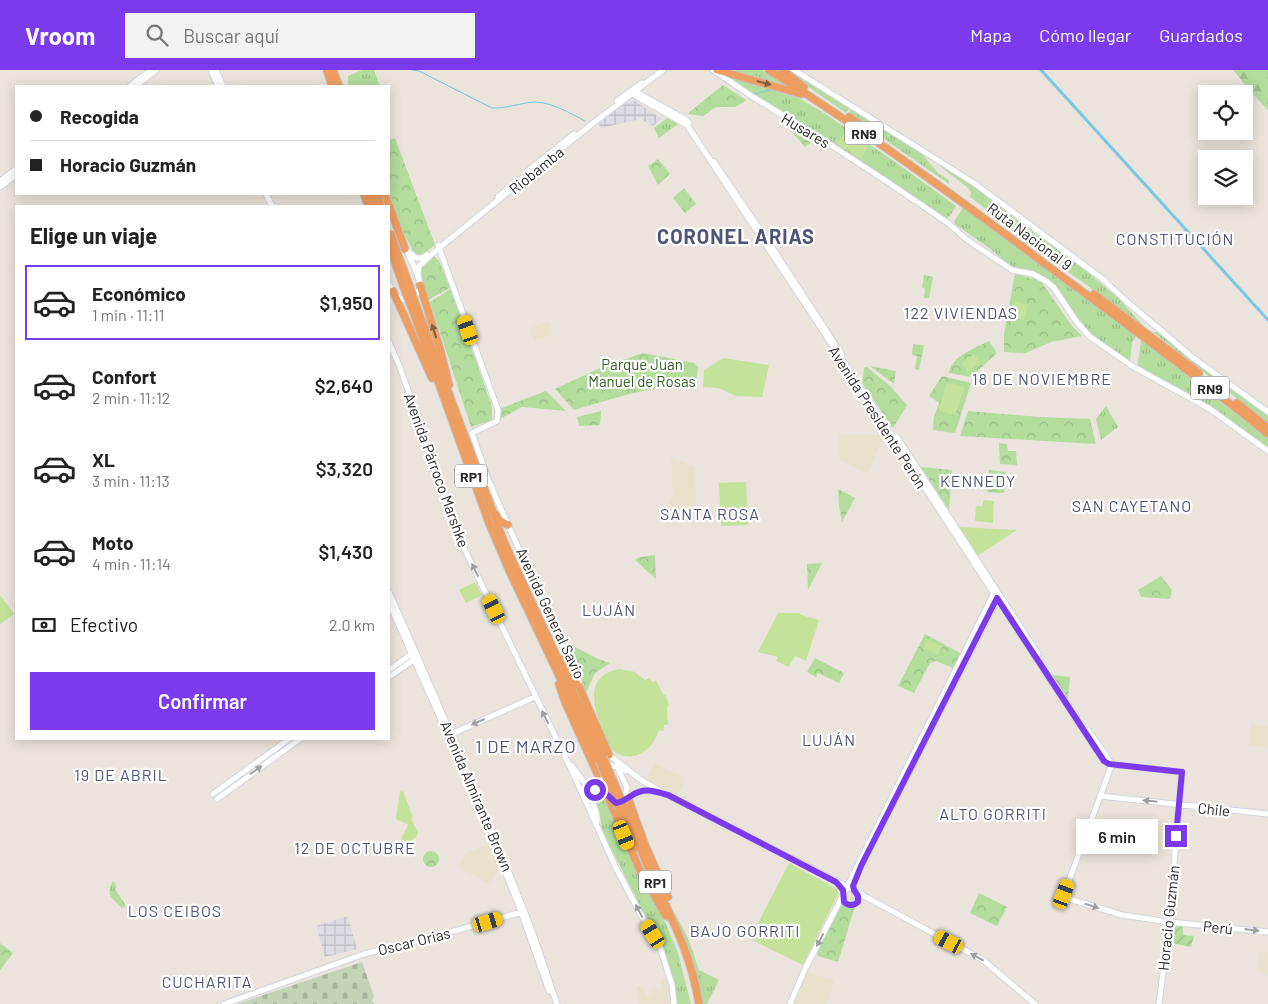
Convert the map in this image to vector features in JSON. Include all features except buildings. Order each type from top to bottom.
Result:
[{"type":"highway","points":[[327,70],[332,85]]},
{"type":"highway","points":[[333,70],[339,85]]},
{"type":"highway","points":[[717,70],[797,92],[837,115]]},
{"type":"highway","name":"Ruta Nacional 9","points":[[768,70],[959,197]]},
{"type":"highway","name":"Ruta Nacional 9","points":[[778,70],[871,131],[1268,428]]},
{"type":"highway","points":[[782,70],[806,89]]},
{"type":"highway","points":[[390,208],[405,249]]},
{"type":"highway","name":"Avenida General Savio","points":[[390,231],[392,250],[407,287],[453,425],[494,536],[546,640],[588,731],[683,955],[695,1004]]},
{"type":"highway","points":[[420,285],[445,366],[455,412]]},
{"type":"highway","points":[[391,288],[453,425]]},
{"type":"highway","name":"Avenida General Savio","points":[[413,306],[455,412],[488,503],[512,561],[542,624],[546,640]]},
{"type":"highway","name":"Ruta Nacional 9","points":[[1152,341],[1268,434]]},
{"type":"highway","points":[[488,503],[498,518],[508,526]]},
{"type":"highway","points":[[546,640],[580,689],[610,755]]},
{"type":"highway","points":[[546,640],[565,702],[598,775]]},
{"type":"highway","points":[[607,795],[642,875],[666,916]]},
{"type":"highway","points":[[626,797],[668,898],[676,926]]},
{"type":"highway","name":"Avenida General Savio","points":[[633,837],[676,926],[687,956],[699,1004]]},
{"type":"main road","points":[[131,85],[151,70]]},
{"type":"main road","points":[[137,85],[156,70]]},
{"type":"main road","points":[[211,70],[218,85]]},
{"type":"main road","points":[[216,70],[223,85]]},
{"type":"main road","name":"Riobamba","points":[[405,249],[413,257],[419,258],[438,247],[658,70]]},
{"type":"main road","name":"Riobamba","points":[[632,92],[663,70]]},
{"type":"main road","name":"Husares","points":[[713,70],[753,98],[820,138],[948,223],[966,239],[1012,270],[1033,274],[1050,284],[1089,336],[1132,366],[1210,409],[1268,451]]},
{"type":"main road","points":[[794,70],[970,180],[1104,280],[1192,357],[1268,412]]},
{"type":"main road","name":"Avenida Presidente Perón","points":[[632,92],[687,121],[777,255],[997,594],[1087,730],[1112,764]]},
{"type":"main road","points":[[0,181],[15,170]]},
{"type":"main road","points":[[0,188],[15,176]]},
{"type":"main road","points":[[391,288],[400,298],[408,299],[416,294],[420,285],[418,276],[405,249],[398,246],[392,250]]},
{"type":"main road","points":[[438,247],[498,410],[497,421],[472,433],[488,479],[580,684],[580,689]]},
{"type":"main road","name":"Riobamba","points":[[418,276],[419,266],[438,247]]},
{"type":"main road","name":"Avenida Párroco Marshke","points":[[390,345],[430,450],[436,474],[459,537],[596,825],[641,915],[659,944],[672,985],[674,1004]]},
{"type":"main road","points":[[790,1004],[805,969],[848,892],[997,594]]},
{"type":"main road","name":"Avenida Almirante Brown","points":[[390,595],[413,653]]},
{"type":"main road","name":"Avenida Almirante Brown","points":[[390,605],[450,734],[506,869],[555,1004]]},
{"type":"main road","points":[[542,624],[547,609]]},
{"type":"main road","points":[[390,669],[413,653]]},
{"type":"main road","points":[[390,676],[416,659]]},
{"type":"main road","points":[[450,734],[536,696]]},
{"type":"main road","points":[[213,794],[288,740]]},
{"type":"main road","points":[[217,799],[299,740]]},
{"type":"main road","points":[[610,755],[627,788],[626,797]]},
{"type":"main road","points":[[610,755],[633,774]]},
{"type":"main road","points":[[564,756],[586,785],[595,784],[601,768],[604,766],[611,765],[633,774],[668,795],[836,882],[848,892],[984,960],[1035,1004]]},
{"type":"main road","points":[[1100,796],[1112,764]]},
{"type":"main road","name":"Horacio Guzmán","points":[[1112,764],[1182,772],[1169,922],[1159,1004]]},
{"type":"main road","points":[[598,775],[607,795]]},
{"type":"main road","points":[[596,825],[598,818],[591,798],[593,791],[598,789],[616,803],[635,793],[646,790],[668,795]]},
{"type":"main road","name":"Chile","points":[[1100,796],[1268,814]]},
{"type":"main road","name":"Perú","points":[[1100,796],[1063,897],[1122,915],[1169,922],[1268,932]]},
{"type":"main road","name":"Oscar Orias","points":[[224,1004],[364,954],[523,912]]},
{"type":"shaded area","points":[[632,99],[662,119],[653,126],[641,119],[601,128],[597,122]]},
{"type":"shaded area","points":[[549,321],[553,334],[534,340],[530,329]]},
{"type":"shaded area","points":[[839,435],[880,435],[882,440],[867,474],[839,459]]},
{"type":"shaded area","points":[[671,457],[695,467],[696,503],[688,510],[670,510],[670,500],[673,496]]},
{"type":"shaded area","points":[[1251,724],[1268,726],[1268,748],[1249,746]]},
{"type":"shaded area","points":[[655,763],[686,778],[677,796],[646,780]]},
{"type":"shaded area","points":[[489,844],[499,868],[489,883],[487,883],[458,867],[466,853]]},
{"type":"shaded area","points":[[348,916],[357,949],[325,957],[316,926]]},
{"type":"shaded area","points":[[1260,951],[1268,952],[1268,975],[1258,969]]},
{"type":"shaded area","points":[[805,972],[834,980],[827,1004],[793,1004]]},
{"type":"shaded area","points":[[663,979],[668,979],[671,1004],[639,1004],[639,994],[636,987],[643,985],[646,995],[650,996],[649,992],[654,993],[652,988],[660,990]]},
{"type":"green space","points":[[362,70],[374,70],[380,85],[348,85],[348,76]]},
{"type":"green space","points":[[727,70],[762,70],[792,88]]},
{"type":"green space","points":[[784,70],[790,70],[850,107],[846,113]]},
{"type":"green space","points":[[1233,70],[1268,70],[1268,110],[1253,94],[1253,85],[1245,85]]},
{"type":"green space","points":[[726,76],[798,98],[821,111],[956,206],[950,216],[946,218],[838,146],[758,98]]},
{"type":"green space","points":[[723,85],[746,100],[735,107],[716,107],[703,116],[687,114]]},
{"type":"green space","points":[[852,108],[922,154],[938,173],[949,180],[949,184],[848,114]]},
{"type":"green space","points":[[667,118],[678,124],[659,138],[654,128]]},
{"type":"green space","points":[[781,119],[815,139],[805,147]]},
{"type":"green space","points":[[846,131],[868,147],[860,159],[837,143]]},
{"type":"green space","points":[[395,138],[435,245],[422,255],[415,254],[405,236],[390,195],[390,140]]},
{"type":"green space","points":[[658,159],[670,174],[658,185],[648,166]]},
{"type":"green space","points":[[936,163],[976,187],[1090,274],[1118,298],[1141,324],[1063,268],[970,197],[971,192],[968,188]]},
{"type":"green space","points":[[684,188],[696,204],[685,213],[673,198]]},
{"type":"green space","points":[[963,208],[1136,336],[1132,343],[1130,362],[1087,331],[1046,279],[1031,270],[1012,267],[955,224],[954,221]]},
{"type":"green space","points":[[434,256],[439,261],[450,288],[428,300],[421,269]]},
{"type":"green space","points":[[1015,274],[1035,279],[1042,283],[1072,326],[1082,336],[1051,342],[1026,353],[1004,352],[1004,334]]},
{"type":"green space","points":[[924,275],[933,277],[929,298],[924,298],[925,289],[922,287]]},
{"type":"green space","points":[[451,289],[492,407],[492,420],[471,427],[430,302]]},
{"type":"green space","points":[[1015,302],[1028,305],[1024,320],[1012,317]]},
{"type":"green space","points":[[1153,332],[1158,332],[1209,373],[1268,413],[1268,423]]},
{"type":"green space","points":[[1141,340],[1268,439],[1268,448],[1203,402],[1142,370],[1138,363]]},
{"type":"green space","points":[[989,341],[997,353],[971,377],[949,373],[954,362],[959,357]]},
{"type":"green space","points":[[913,344],[924,345],[919,370],[915,369],[917,356],[912,355]]},
{"type":"green space","name":"Parque Juan Manuel de Rosas","points":[[643,353],[694,363],[698,367],[696,382],[687,386],[670,386],[646,390],[574,410],[555,389],[600,368]]},
{"type":"green space","points":[[974,354],[980,363],[967,372],[962,363]]},
{"type":"green space","points":[[723,358],[769,365],[762,397],[736,396],[718,388],[703,387],[704,370]]},
{"type":"green space","points":[[870,366],[896,371],[894,384]]},
{"type":"green space","points":[[867,367],[891,387],[907,405],[893,428],[862,383],[864,368]]},
{"type":"green space","points":[[942,376],[971,383],[955,433],[933,430],[934,417],[939,403],[929,396]]},
{"type":"green space","points":[[947,382],[965,387],[955,415],[938,410]]},
{"type":"green space","points":[[546,391],[566,411],[522,407],[500,419],[499,409]]},
{"type":"green space","points":[[1106,406],[1118,427],[1101,440],[1096,419]]},
{"type":"green space","points":[[601,411],[600,425],[579,426],[577,417]]},
{"type":"green space","points":[[968,411],[1090,419],[1096,444],[960,436]]},
{"type":"green space","points":[[999,443],[1007,444],[1008,451],[1016,451],[1017,465],[1000,464]]},
{"type":"green space","points":[[921,467],[952,470],[949,510]]},
{"type":"green space","points":[[989,470],[1006,472],[1004,493],[987,492]]},
{"type":"green space","points":[[746,482],[748,525],[721,526],[719,483]]},
{"type":"green space","points":[[838,489],[855,498],[842,522],[839,506]]},
{"type":"green space","points":[[984,500],[994,501],[993,523],[975,521],[976,506],[982,506]]},
{"type":"green space","points":[[958,527],[1017,530],[977,556]]},
{"type":"green space","points":[[655,555],[656,579],[635,560],[640,557]]},
{"type":"green space","points":[[822,563],[808,590],[807,564]]},
{"type":"green space","points":[[1161,576],[1172,590],[1170,599],[1141,597],[1138,590]]},
{"type":"green space","points":[[475,582],[482,595],[466,603],[459,590]]},
{"type":"green space","points":[[0,595],[14,614],[0,624]]},
{"type":"green space","points":[[778,613],[799,613],[819,620],[806,661],[795,656],[789,667],[776,661],[778,657],[758,652]]},
{"type":"green space","points":[[925,634],[962,654],[955,669],[936,661],[930,663],[914,693],[898,686]]},
{"type":"green space","points":[[927,639],[942,647],[938,655],[923,648]]},
{"type":"green space","points":[[562,640],[598,659],[610,663],[595,673],[585,695],[581,681]]},
{"type":"green space","points":[[815,658],[844,673],[839,683],[818,673],[816,677],[807,672]]},
{"type":"green space","points":[[619,669],[635,672],[645,680],[650,678],[652,682],[656,680],[669,706],[667,707],[668,725],[664,725],[664,731],[659,730],[655,739],[644,752],[630,757],[614,752],[607,745],[594,700],[598,681],[606,674]]},
{"type":"green space","points":[[1052,675],[1070,677],[1068,699]]},
{"type":"green space","points":[[403,791],[413,818],[411,819],[418,832],[416,837],[409,843],[401,839],[408,825],[396,819],[400,792]]},
{"type":"green space","points":[[597,792],[606,800],[647,891],[665,922],[678,953],[691,1004],[676,1004],[675,992],[663,948],[603,832],[600,815],[593,797],[593,794]]},
{"type":"green space","points":[[1120,833],[1142,835],[1141,852],[1119,849]]},
{"type":"green space","points":[[431,851],[439,859],[431,867],[423,859]]},
{"type":"green space","points":[[789,863],[837,889],[838,894],[803,965],[750,939]]},
{"type":"green space","points":[[113,881],[117,887],[115,889],[126,906],[122,908],[110,893]]},
{"type":"green space","points":[[979,893],[1007,907],[997,926],[970,913]]},
{"type":"green space","points":[[842,902],[846,906],[855,906],[838,962],[818,956],[817,952]]},
{"type":"green space","points":[[674,911],[688,938],[699,970],[719,980],[707,1004],[701,1004]]},
{"type":"green space","points":[[1175,925],[1183,926],[1183,935],[1194,936],[1191,947],[1172,943]]},
{"type":"green space","points":[[0,943],[13,953],[0,970]]},
{"type":"green space","points":[[362,962],[374,996],[372,1001],[374,1004],[237,1004]]},
{"type":"waterway","points":[[412,70],[419,71],[492,108],[536,102],[549,104],[585,121]]},
{"type":"waterway","points":[[1041,70],[1268,320]]},
{"type":"waterway","points":[[755,94],[773,89]]},
{"type":"district","name":"CORONEL ARIAS","points":[[736,236]]},
{"type":"district","name":"CONSTITUCIÓN","points":[[1175,238]]},
{"type":"district","name":"122 VIVIENDAS","points":[[961,312]]},
{"type":"district","name":"18 DE NOVIEMBRE","points":[[1042,378]]},
{"type":"district","name":"KENNEDY","points":[[978,480]]},
{"type":"district","name":"SAN CAYETANO","points":[[1132,505]]},
{"type":"district","name":"SANTA ROSA","points":[[710,513]]},
{"type":"district","name":"LUJÁN","points":[[609,609]]},
{"type":"district","name":"LUJÁN","points":[[829,739]]},
{"type":"district","name":"1 DE MARZO","points":[[526,746]]},
{"type":"district","name":"19 DE ABRIL","points":[[121,774]]},
{"type":"district","name":"ALTO GORRITI","points":[[993,813]]},
{"type":"district","name":"12 DE OCTUBRE","points":[[355,847]]},
{"type":"district","name":"LOS CEIBOS","points":[[175,910]]},
{"type":"district","name":"BAJO GORRITI","points":[[745,930]]},
{"type":"district","name":"CUCHARITA","points":[[207,981]]},
{"type":"route","points":[[595,790],[602,790],[616,803],[622,802],[635,793],[646,790],[668,795],[836,882],[843,890],[844,894],[842,897],[844,902],[851,906],[856,904],[858,896],[853,889],[853,884],[861,866],[997,598],[1104,761],[1109,764],[1182,772],[1176,836]]}]
